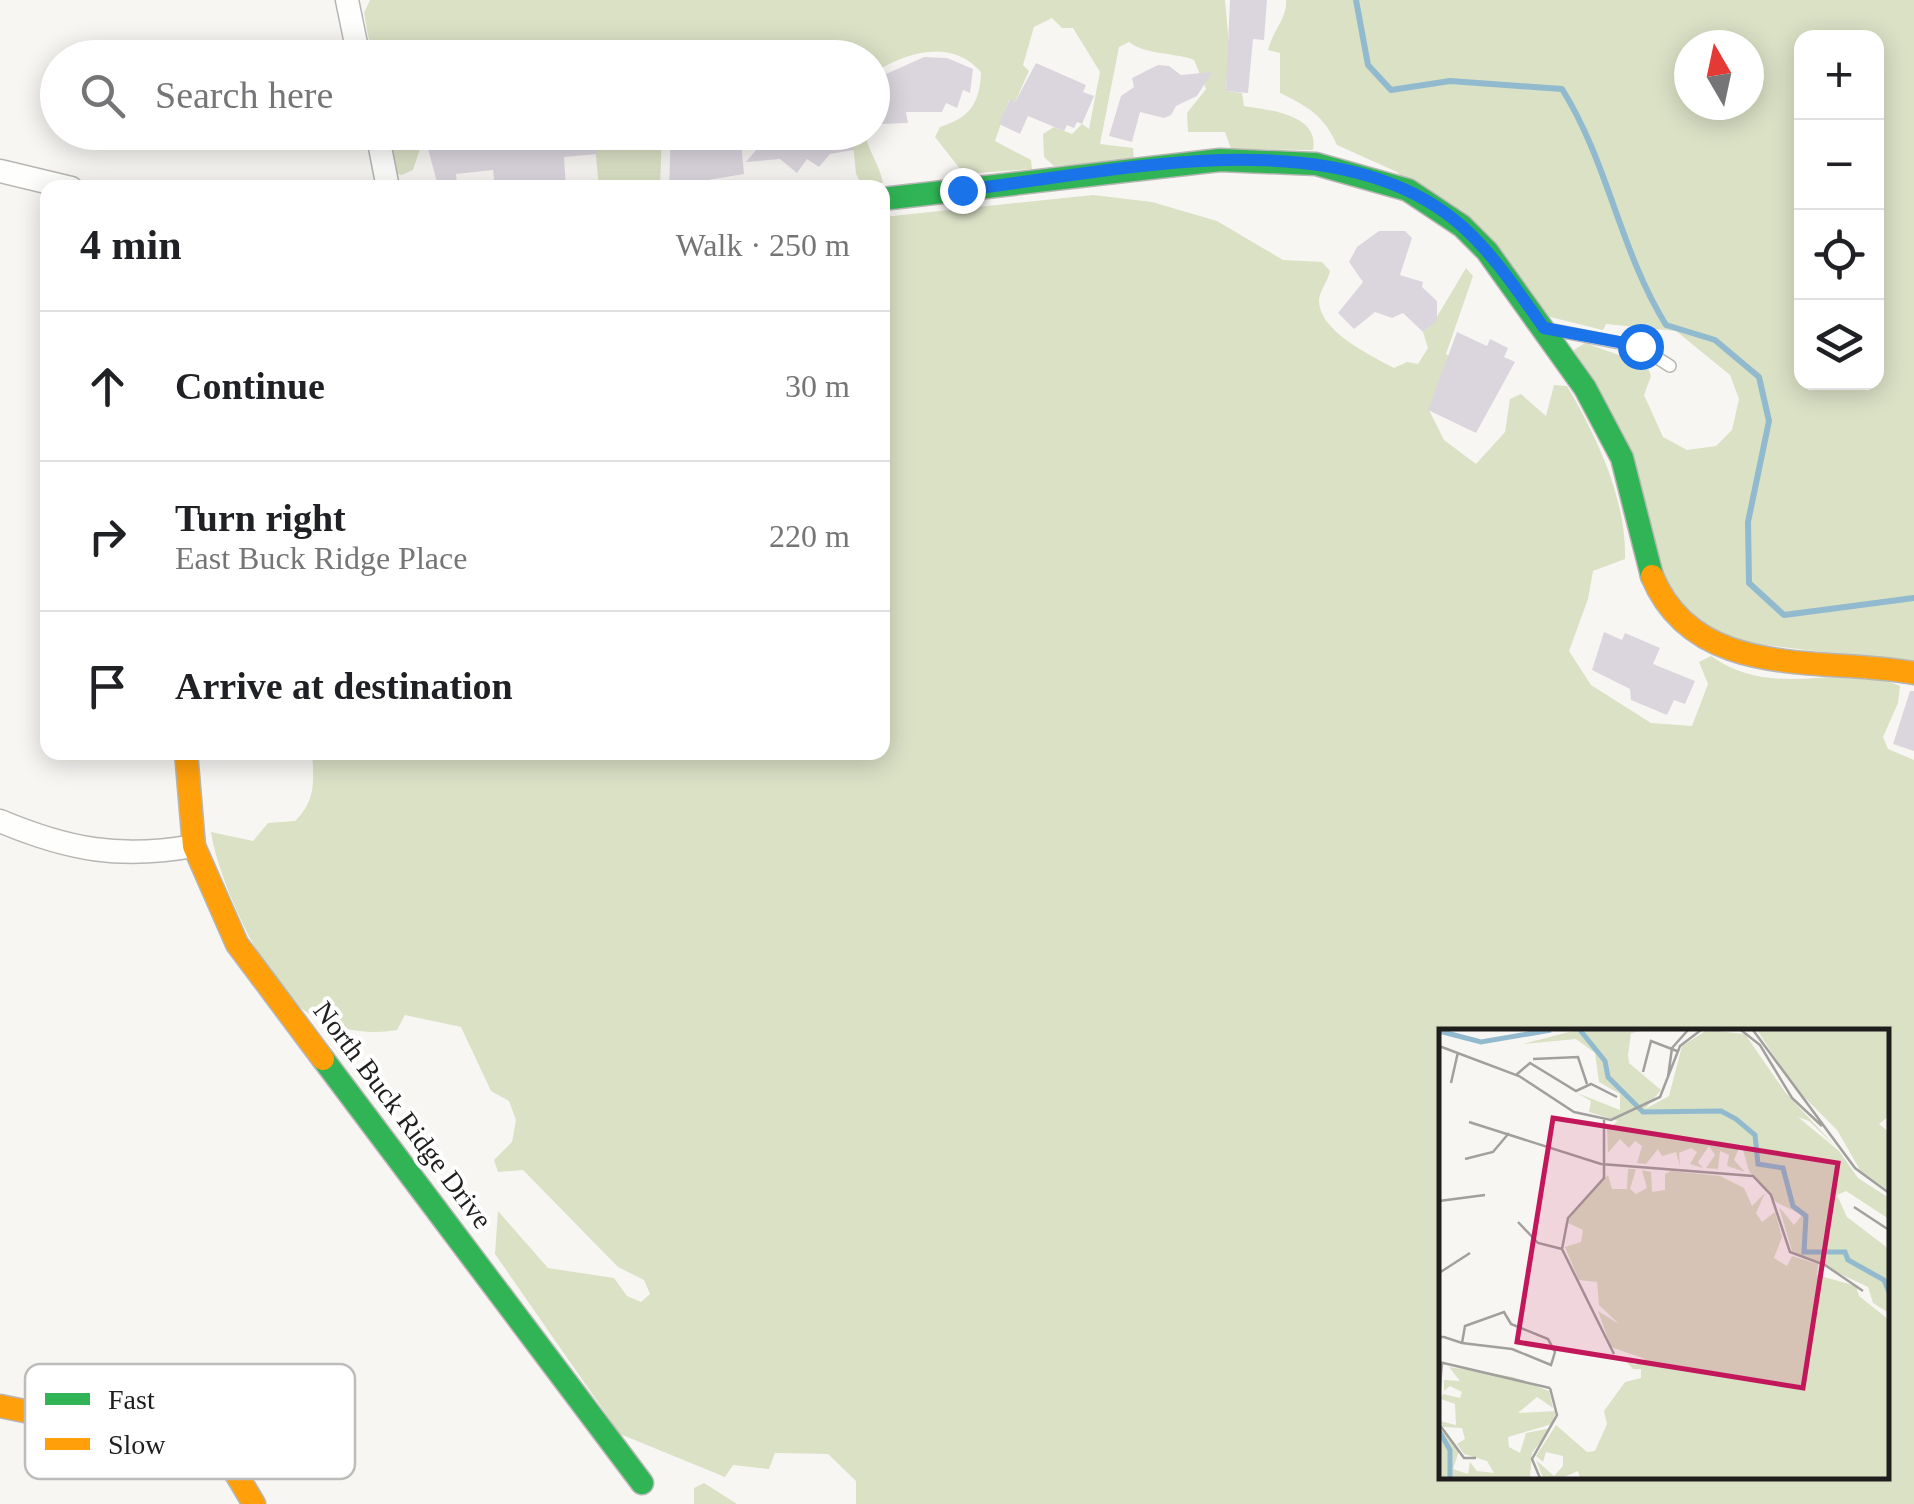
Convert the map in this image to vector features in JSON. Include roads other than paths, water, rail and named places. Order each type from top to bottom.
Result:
[{"type":"street","points":[[348,0],[356,40]]},
{"type":"street","points":[[380,150],[386,180]]},
{"type":"street","points":[[890,198],[1220,160],[1265,158],[1368,172],[1462,226],[1508,276],[1584,384],[1628,476],[1644,564],[1667,608],[1714,645],[1761,660],[1865,663],[1914,673]]},
{"type":"street","points":[[0,171],[40,180]]},
{"type":"street","name":"North Buck Ridge Drive","points":[[187,760],[194,846],[215,903],[237,944],[642,1483]]},
{"type":"street","points":[[0,821],[69,846],[114,854],[194,846]]},
{"type":"street","points":[[0,1406],[25,1411]]},
{"type":"street","points":[[239,1479],[254,1504]]},
{"type":"lane","points":[[1544,328],[1640,346],[1670,366]]},
{"type":"waterway","points":[[1356,0],[1368,65],[1391,90],[1450,81],[1562,89],[1591,146],[1637,267],[1666,325],[1715,340],[1759,377],[1769,421],[1748,522],[1749,583],[1784,615],[1914,598]]}]
